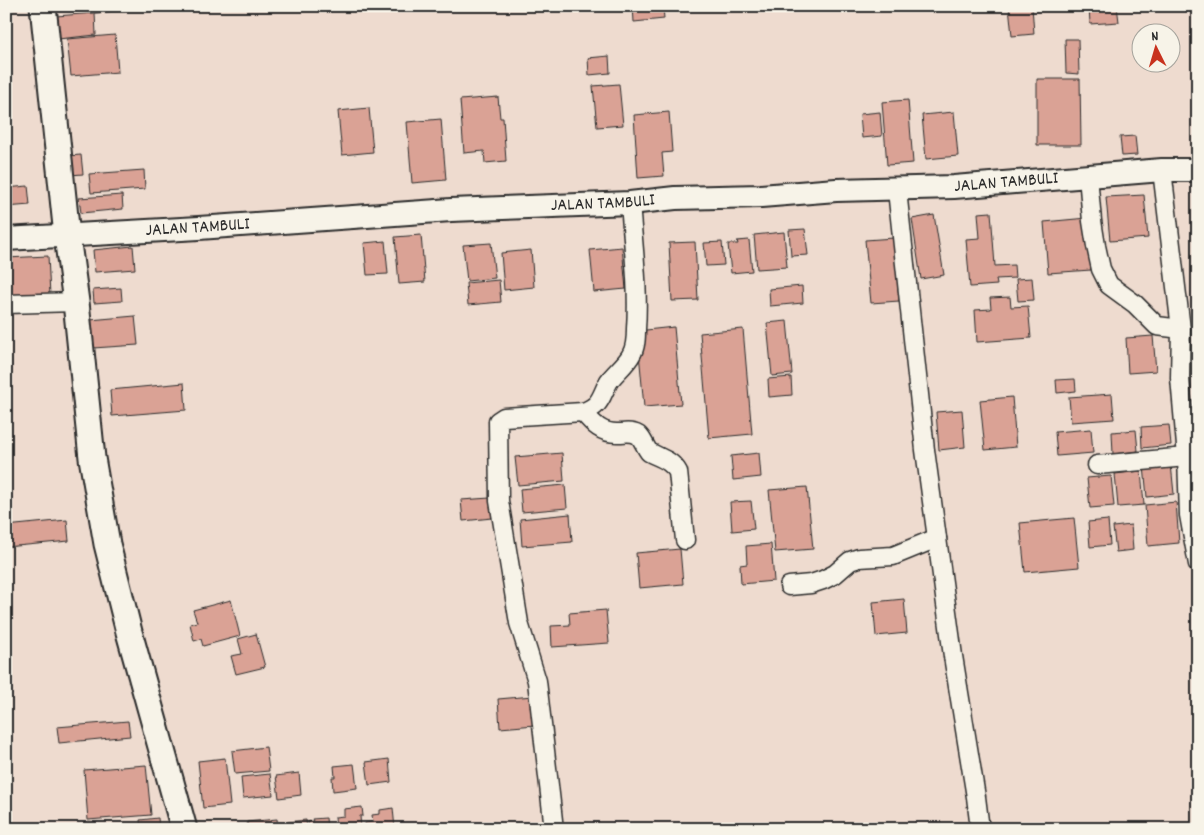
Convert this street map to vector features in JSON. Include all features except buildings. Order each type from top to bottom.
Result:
[{"type":"main road","points":[[43,6],[66,236],[76,302],[92,458],[107,544],[129,632],[184,829]]},
{"type":"street","name":"JALAN TAMBULI","points":[[6,239],[451,210],[630,203],[675,198],[761,196],[836,190],[897,190],[954,187],[1162,170],[1198,170]]},
{"type":"street","points":[[1162,170],[1181,329],[1180,378],[1192,457],[1189,515],[1198,564]]},
{"type":"street","points":[[1088,176],[1092,221],[1098,254],[1101,269],[1109,285],[1135,304],[1157,326],[1181,329]]},
{"type":"street","points":[[897,190],[925,450],[952,656],[980,829]]},
{"type":"street","points":[[554,829],[537,681],[518,623],[499,501],[498,421],[504,417],[584,412],[594,408],[616,371],[631,355],[635,343],[637,294],[630,203]]},
{"type":"street","points":[[6,304],[76,302]]},
{"type":"street","points":[[584,412],[593,423],[608,432],[636,434],[641,438],[649,452],[674,465],[678,472],[685,540]]},
{"type":"street","points":[[1097,466],[1192,457]]},
{"type":"street","points":[[789,586],[811,584],[823,580],[835,574],[850,560],[893,556],[937,538]]}]
